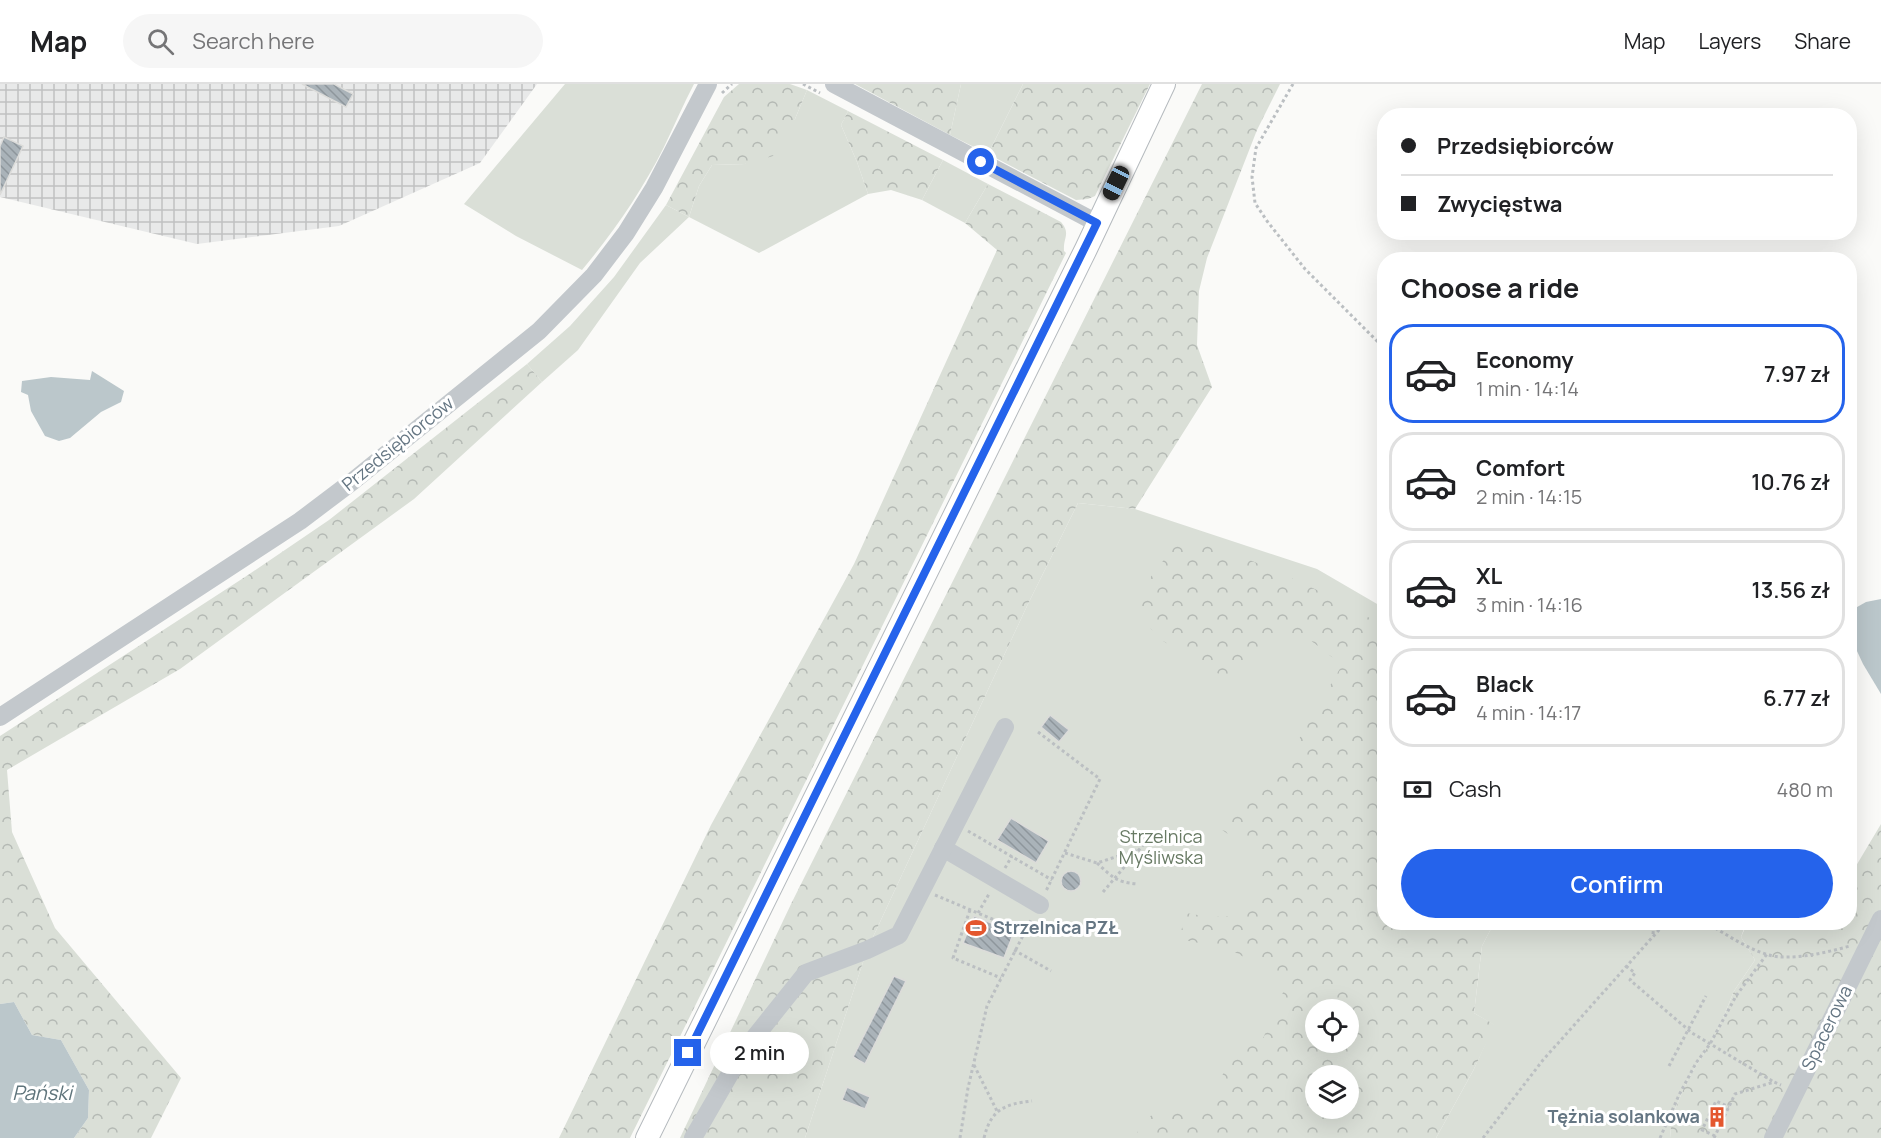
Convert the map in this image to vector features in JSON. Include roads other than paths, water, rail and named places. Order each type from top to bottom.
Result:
[{"type":"main road","points":[[647,1138],[1164,84]]},
{"type":"street","name":"Przedsiębiorców","points":[[0,717],[300,521],[354,481],[539,331],[594,275],[626,233],[654,188],[708,84]]},
{"type":"street","points":[[834,84],[1097,223]]},
{"type":"street","points":[[693,1138],[742,1053],[807,973],[899,935],[1005,727]]},
{"type":"street","points":[[943,848],[1040,905]]},
{"type":"street","name":"Spacerowa","points":[[1773,1138],[1881,919]]},
{"type":"water","points":[[92,371],[124,391],[121,402],[101,412],[70,438],[59,441],[45,436],[31,411],[28,395],[21,392],[22,381],[51,377],[90,380]]},
{"type":"water","points":[[1881,599],[1881,694],[1857,651],[1857,607],[1866,602]]},
{"type":"water","name":"Pański","points":[[14,1002],[32,1035],[61,1040],[89,1090],[88,1118],[74,1138],[0,1138],[0,1004]]},
{"type":"place","name":"Strzelnica PZŁ","points":[[976,928]]},
{"type":"place","name":"Tężnia solankowa","points":[[1717,1117]]},
{"type":"park label","name":"Strzelnica Myśliwska","points":[[1161,847]]}]
